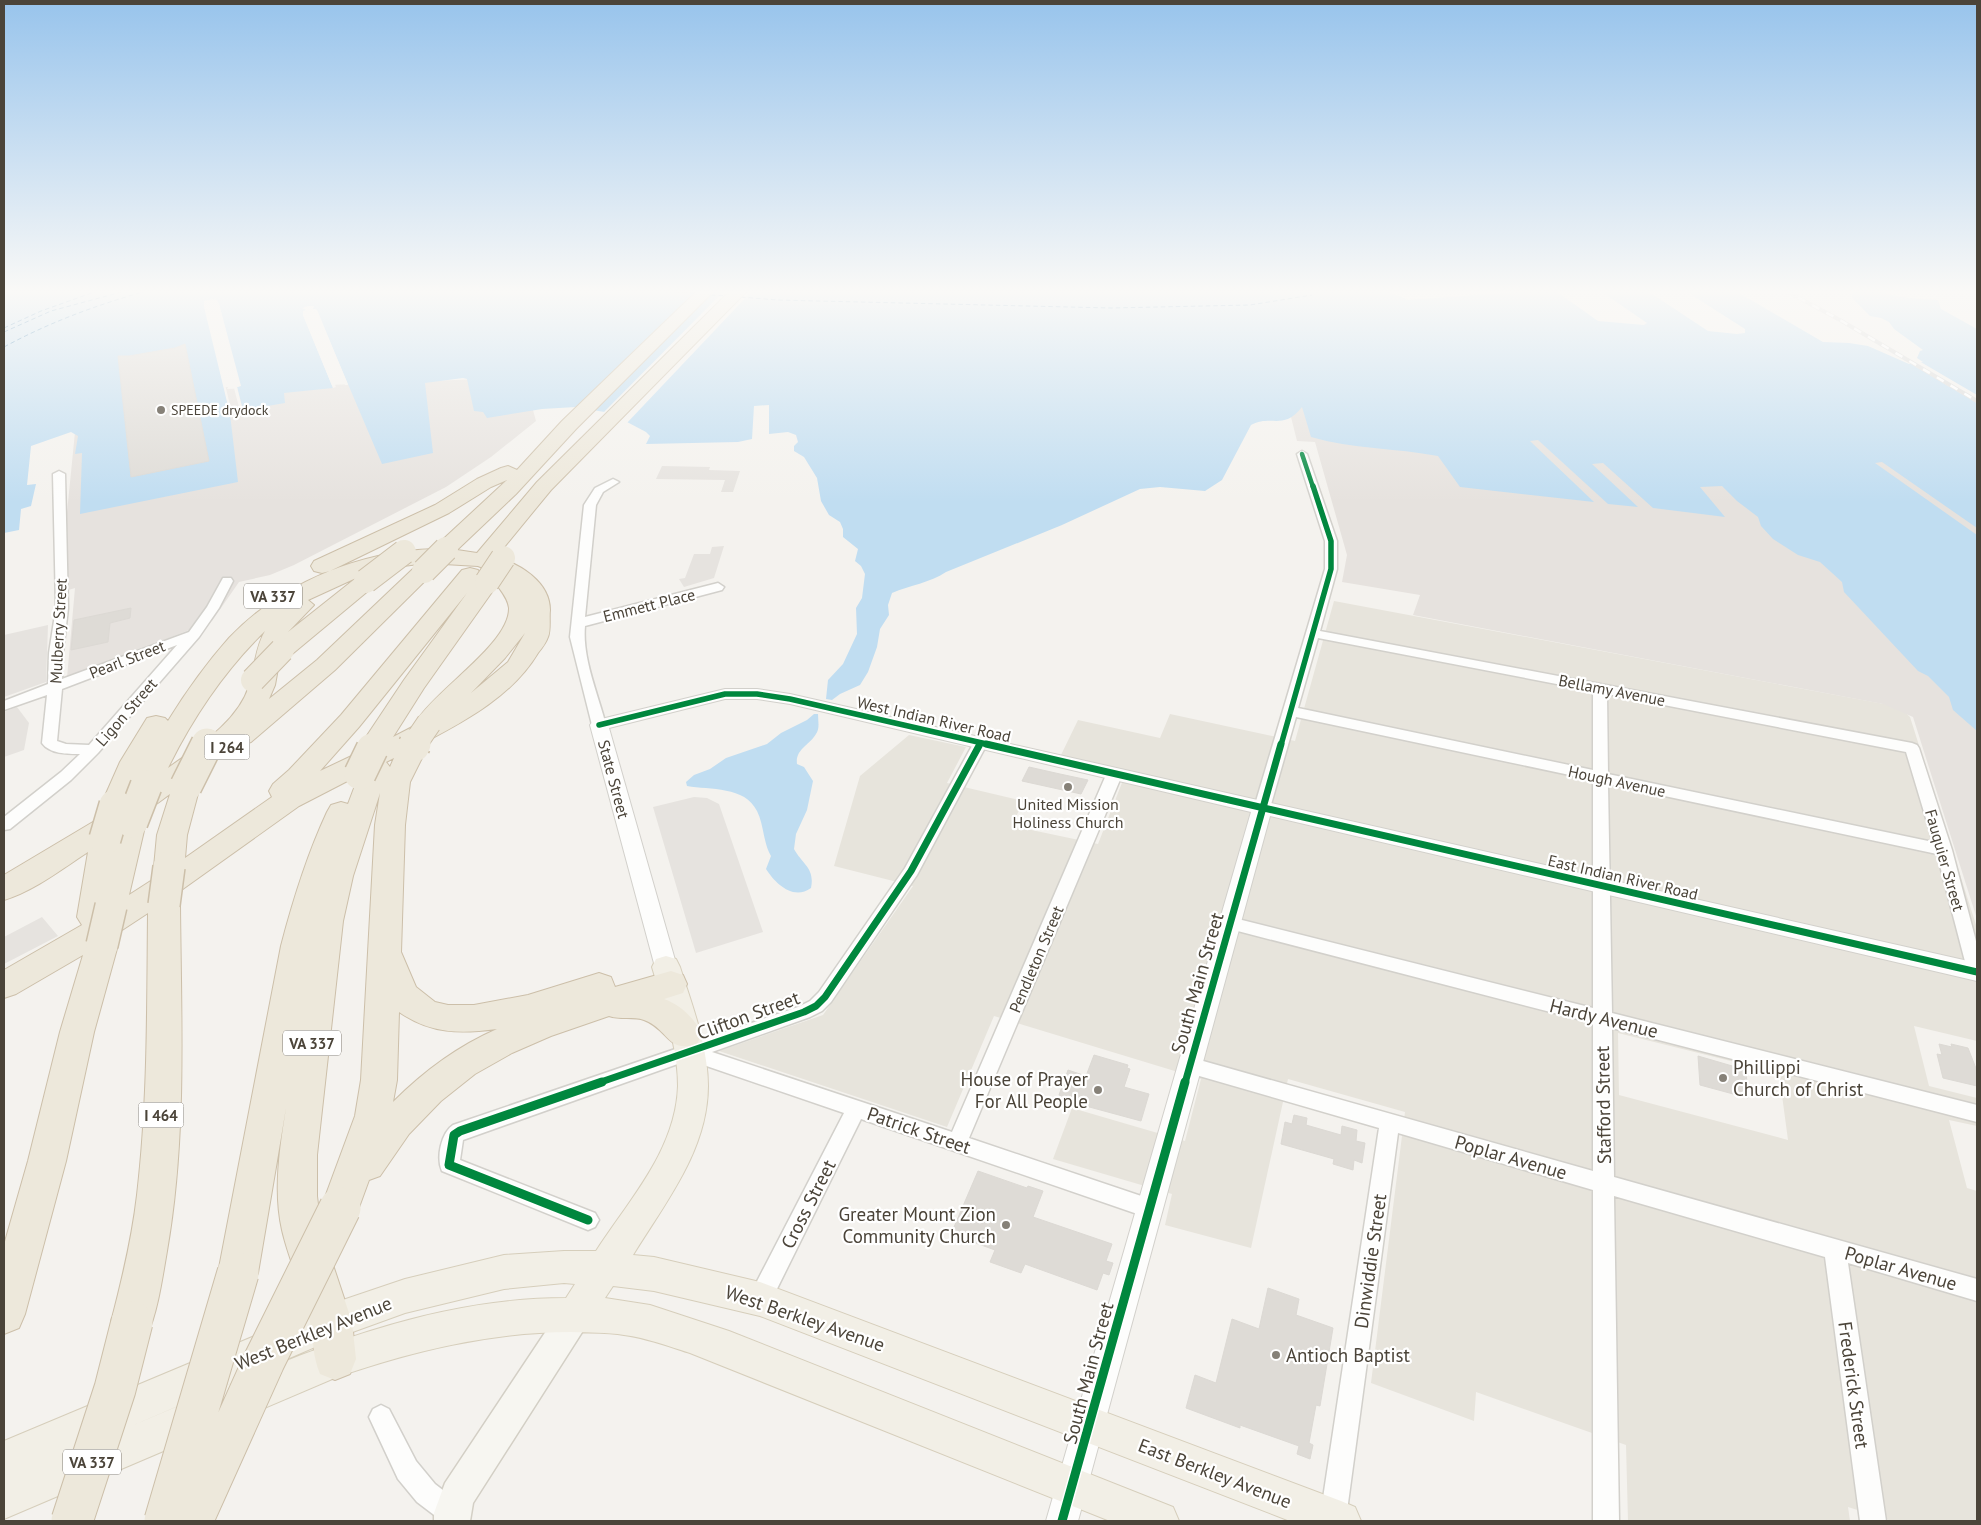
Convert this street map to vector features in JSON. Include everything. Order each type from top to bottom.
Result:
[{"type":"highway","name":"I 264","points":[[4,889],[26,877],[135,852],[219,753],[326,665],[509,490],[569,424],[634,361]]},
{"type":"highway","points":[[165,1521],[238,1273],[283,1015],[306,907],[327,846],[390,750],[410,688],[429,666],[479,579],[554,487],[568,463],[670,361]]},
{"type":"highway","name":"VA 337","points":[[4,1314],[47,1161],[77,1032],[135,852],[144,744],[173,698],[194,669],[242,619],[315,570],[442,509],[508,472],[569,424]]},
{"type":"highway","points":[[135,852],[230,707],[282,650],[366,581],[508,472]]},
{"type":"highway","points":[[4,985],[114,921],[302,791],[452,717],[496,688],[518,666],[533,642],[538,628],[538,605],[530,587],[520,576],[502,566],[482,560],[433,556],[399,559],[365,567],[310,588],[261,620],[229,651],[164,745],[135,852]]},
{"type":"highway","points":[[135,852],[222,739],[242,720],[259,695],[264,683],[273,639],[282,623],[301,606],[335,586],[385,569],[427,564],[456,565],[484,570],[495,575],[512,588],[519,600],[519,621],[512,636],[441,708],[390,750]]},
{"type":"highway","points":[[226,842],[299,776],[325,749],[413,646],[479,579]]},
{"type":"highway","name":"VA 337","points":[[333,1340],[301,1229],[298,1196],[298,1155],[327,921],[351,834],[390,750]]},
{"type":"highway","points":[[340,1208],[373,1116],[379,1080],[393,800],[396,782],[390,750]]},
{"type":"highway","name":"I 464","points":[[72,1521],[115,1389],[132,1322],[152,1223],[160,1145],[163,1057],[135,852]]},
{"type":"highway","points":[[385,951],[400,992],[409,1002],[424,1012],[444,1018],[464,1020],[506,1013],[668,975]]},
{"type":"highway","points":[[192,1521],[264,1361],[340,1208],[377,1148],[394,1126],[416,1101],[442,1078],[495,1044],[526,1030],[590,1008],[668,975]]},
{"type":"highway","points":[[590,1008],[628,1004],[646,1006],[668,1016],[687,1043]]},
{"type":"main road","name":"State Street","points":[[668,975],[687,1043]]},
{"type":"main road","name":"Clifton Street","points":[[575,1315],[676,1157],[692,1107],[693,1085],[687,1043]]},
{"type":"main road","name":"West Berkley Avenue","points":[[4,1499],[333,1340],[405,1296],[504,1272],[564,1267],[605,1268],[654,1274],[760,1299],[814,1318],[1090,1426]]},
{"type":"main road","name":"West Berkley Avenue","points":[[4,1460],[242,1361],[333,1340],[408,1336],[454,1324],[488,1319],[575,1315],[622,1317],[668,1328],[729,1349],[1067,1504]]},
{"type":"main road","points":[[452,1517],[457,1495],[575,1315]]},
{"type":"main road","name":"East Berkley Avenue","points":[[1090,1426],[1337,1520]]},
{"type":"main road","points":[[1067,1504],[1159,1521]]},
{"type":"street","name":"South Main Street","points":[[1067,1504],[1090,1426],[1148,1208],[1331,569],[1332,555],[1326,525],[1302,454]]},
{"type":"street","name":"Mulberry Street","points":[[60,474],[62,608],[56,653],[55,687],[49,743],[64,749],[93,750]]},
{"type":"street","name":"State Street","points":[[613,482],[599,490],[590,505],[587,517],[577,637],[579,651],[668,975]]},
{"type":"street","name":"Ligon Street","points":[[4,825],[66,776],[93,750],[194,634],[213,608],[227,581]]},
{"type":"street","name":"Emmett Place","points":[[579,622],[718,587]]},
{"type":"street","name":"Bellamy Avenue","points":[[1312,633],[1912,748]]},
{"type":"street","name":"Pearl Street","points":[[4,706],[194,634]]},
{"type":"street","name":"Stafford Street","points":[[1600,688],[1606,1521]]},
{"type":"street","name":"West Indian River Road","points":[[599,725],[725,694],[757,694],[853,714],[1262,808]]},
{"type":"street","name":"Hough Avenue","points":[[1290,712],[1944,850]]},
{"type":"street","name":"Clifton Street","points":[[588,1220],[449,1165],[454,1135],[460,1131],[687,1043],[804,1012],[816,1006],[826,997],[911,870],[980,744]]},
{"type":"street","name":"Fauquier Street","points":[[1912,748],[1944,850],[1977,972]]},
{"type":"street","name":"Pendleton Street","points":[[957,1143],[1114,774]]},
{"type":"street","name":"East Indian River Road","points":[[1262,808],[1977,972]]},
{"type":"street","name":"Hardy Avenue","points":[[1230,923],[1977,1113]]},
{"type":"street","name":"Patrick Street","points":[[687,1043],[856,1109],[1148,1208]]},
{"type":"street","name":"Poplar Avenue","points":[[1189,1065],[1977,1290]]},
{"type":"street","name":"Cross Street","points":[[760,1299],[856,1109]]},
{"type":"street","name":"Dinwiddie Street","points":[[1337,1520],[1390,1122]]},
{"type":"street","name":"Frederick Street","points":[[1835,1250],[1873,1521]]},
{"type":"street","points":[[382,1417],[408,1470],[426,1493],[452,1517]]},
{"type":"shaded area","points":[[480,379],[533,410],[536,421],[491,457],[446,487],[294,565],[270,575],[239,582],[212,621],[67,678],[75,588],[59,593],[77,412],[130,390],[228,387],[227,389]]},
{"type":"shaded area","points":[[1287,401],[1977,465],[1977,919],[1913,717],[1883,704],[1413,615],[1420,595],[1342,582],[1347,555],[1315,442],[1297,441]]},
{"type":"shaded area","points":[[662,466],[710,467],[709,470],[740,471],[733,492],[721,492],[725,480],[656,479]]},
{"type":"shaded area","points":[[724,546],[714,578],[684,587],[679,579],[685,578],[694,554],[710,554],[712,547]]},
{"type":"shaded area","points":[[1334,601],[1900,707],[1910,717],[1977,928],[1977,1041],[1914,1026],[1929,1086],[1977,1098],[1977,1126],[1949,1120],[1967,1188],[1977,1191],[1977,1521],[1892,1521],[1848,1507],[1850,1521],[1628,1521],[1626,1445],[1476,1392],[1474,1421],[1371,1383],[1405,1112],[1288,1079],[1251,1248],[1165,1225],[1172,1194],[1053,1159],[1072,1108],[1185,1141],[1201,1079],[994,1016],[947,1127],[719,1051],[823,1015],[913,886],[834,866],[860,776],[909,735],[966,747],[947,783],[1023,801],[1012,826],[1098,844],[1127,770],[1061,755],[1078,720],[1160,738],[1170,714],[1295,741]],"holes":[[[1618,1033],[1779,1073],[1788,1140],[1619,1095]]]},
{"type":"shaded area","points":[[48,625],[46,682],[4,697],[4,635]]},
{"type":"shaded area","points":[[17,707],[29,723],[24,750],[4,757],[4,712]]},
{"type":"shaded area","points":[[694,797],[707,798],[719,804],[763,932],[696,953],[653,807]]},
{"type":"shaded area","points":[[42,917],[58,936],[4,964],[4,937]]},
{"type":"water","points":[[4,361],[218,361],[230,414],[238,482],[80,514],[82,453],[75,454],[78,436],[71,432],[31,446],[27,485],[36,484],[31,506],[21,509],[19,530],[4,533]]},
{"type":"water","points":[[234,361],[322,361],[333,388],[284,393],[285,403],[243,410],[237,387],[240,386]]},
{"type":"water","points":[[338,361],[1903,361],[1909,364],[1923,362],[1922,361],[1977,361],[1977,528],[1882,462],[1875,463],[1977,535],[1977,731],[1953,710],[1949,697],[1928,676],[1918,671],[1844,592],[1842,582],[1820,562],[1798,555],[1773,539],[1761,526],[1758,517],[1737,501],[1722,486],[1700,487],[1725,517],[1653,508],[1603,463],[1592,464],[1638,507],[1608,504],[1538,440],[1530,441],[1594,502],[1460,487],[1438,456],[1342,444],[1311,437],[1302,407],[1289,418],[1258,422],[1251,425],[1222,480],[1205,491],[1160,487],[1140,489],[1062,525],[933,579],[892,593],[888,605],[889,615],[880,629],[877,647],[868,672],[860,685],[840,694],[832,700],[826,699],[828,680],[843,664],[857,634],[856,608],[862,598],[865,574],[861,566],[855,561],[858,549],[843,537],[843,529],[840,522],[829,515],[821,501],[817,478],[804,457],[794,451],[794,446],[798,442],[796,435],[788,432],[769,434],[769,405],[754,406],[752,439],[738,442],[646,444],[650,436],[646,432],[610,413],[576,407],[542,409],[487,418],[483,412],[474,411],[467,379],[425,383],[433,453],[382,464]]},
{"type":"water","points":[[814,714],[818,714],[819,724],[817,732],[798,755],[797,759],[797,764],[804,767],[813,781],[807,810],[796,834],[794,849],[810,871],[812,881],[811,888],[798,892],[785,889],[779,885],[766,869],[771,856],[766,845],[759,816],[751,803],[736,793],[687,786],[686,782],[694,775],[710,769],[726,758],[767,744],[781,733],[807,720]]},
{"type":"pier","points":[[217,361],[219,361],[232,413],[230,414]]},
{"type":"pier","points":[[232,361],[234,361],[241,386],[237,387],[243,411],[240,411],[234,388],[238,384]]},
{"type":"pier","points":[[322,361],[326,361],[336,387],[333,388]]},
{"type":"pier","points":[[335,361],[338,361],[348,385],[345,385]]},
{"type":"pier","points":[[654,361],[686,361],[625,425],[602,414]]},
{"type":"pier","points":[[1919,361],[1977,395],[1977,403],[1908,362]]},
{"type":"building","name":"SPEEDE drydock","points":[[119,361],[189,361],[209,461],[131,477]]},
{"type":"building","points":[[131,608],[130,618],[110,623],[108,642],[71,650],[74,620]]},
{"type":"building","name":"United Mission Holiness Church","points":[[1029,767],[1088,780],[1081,794],[1022,781]]},
{"type":"building","points":[[1939,1044],[1952,1047],[1951,1044],[1968,1048],[1977,1071],[1977,1086],[1943,1078],[1937,1054],[1942,1055]]},
{"type":"building","name":"House of Prayer For All People","points":[[1094,1055],[1128,1065],[1127,1068],[1130,1069],[1124,1087],[1149,1094],[1141,1121],[1082,1105],[1083,1103],[1059,1095],[1068,1070],[1086,1076]]},
{"type":"building","name":"Phillippi Church of Christ","points":[[1698,1056],[1746,1070],[1748,1098],[1700,1085]]},
{"type":"building","points":[[1294,1115],[1307,1118],[1306,1125],[1341,1135],[1342,1126],[1357,1130],[1356,1141],[1365,1143],[1362,1163],[1354,1160],[1353,1170],[1333,1164],[1334,1159],[1281,1144],[1285,1122],[1292,1124]]},
{"type":"building","name":"Greater Mount Zion Community Church","points":[[978,1171],[1027,1188],[1028,1186],[1043,1191],[1033,1217],[1112,1244],[1106,1261],[1113,1263],[1109,1275],[1103,1273],[1097,1290],[1025,1264],[1021,1273],[990,1262],[995,1250],[951,1234]]},
{"type":"building","name":"Antioch Baptist","points":[[1268,1288],[1299,1299],[1296,1315],[1333,1328],[1320,1406],[1316,1405],[1309,1443],[1313,1445],[1310,1459],[1297,1454],[1299,1446],[1240,1425],[1240,1428],[1186,1408],[1195,1375],[1216,1383],[1232,1319],[1259,1329]]},
{"type":"railway","points":[[1910,361],[1977,401]]},
{"type":"cycle path","points":[[1062,1521],[1331,569],[1331,541],[1302,454]]},
{"type":"cycle path","points":[[599,725],[725,694],[757,694],[790,699],[1977,972]]},
{"type":"cycle path","points":[[588,1220],[449,1165],[454,1135],[460,1131],[804,1012],[816,1006],[825,997],[911,871],[980,744]]},
{"type":"place","name":"SPEEDE drydock","points":[[161,410]]},
{"type":"place","name":"United Mission Holiness Church","points":[[1068,787]]},
{"type":"place","name":"Phillippi Church of Christ","points":[[1723,1078]]},
{"type":"place","name":"House of Prayer For All People","points":[[1098,1090]]},
{"type":"place","name":"Greater Mount Zion Community Church","points":[[1006,1225]]},
{"type":"place","name":"Antioch Baptist","points":[[1276,1355]]}]
